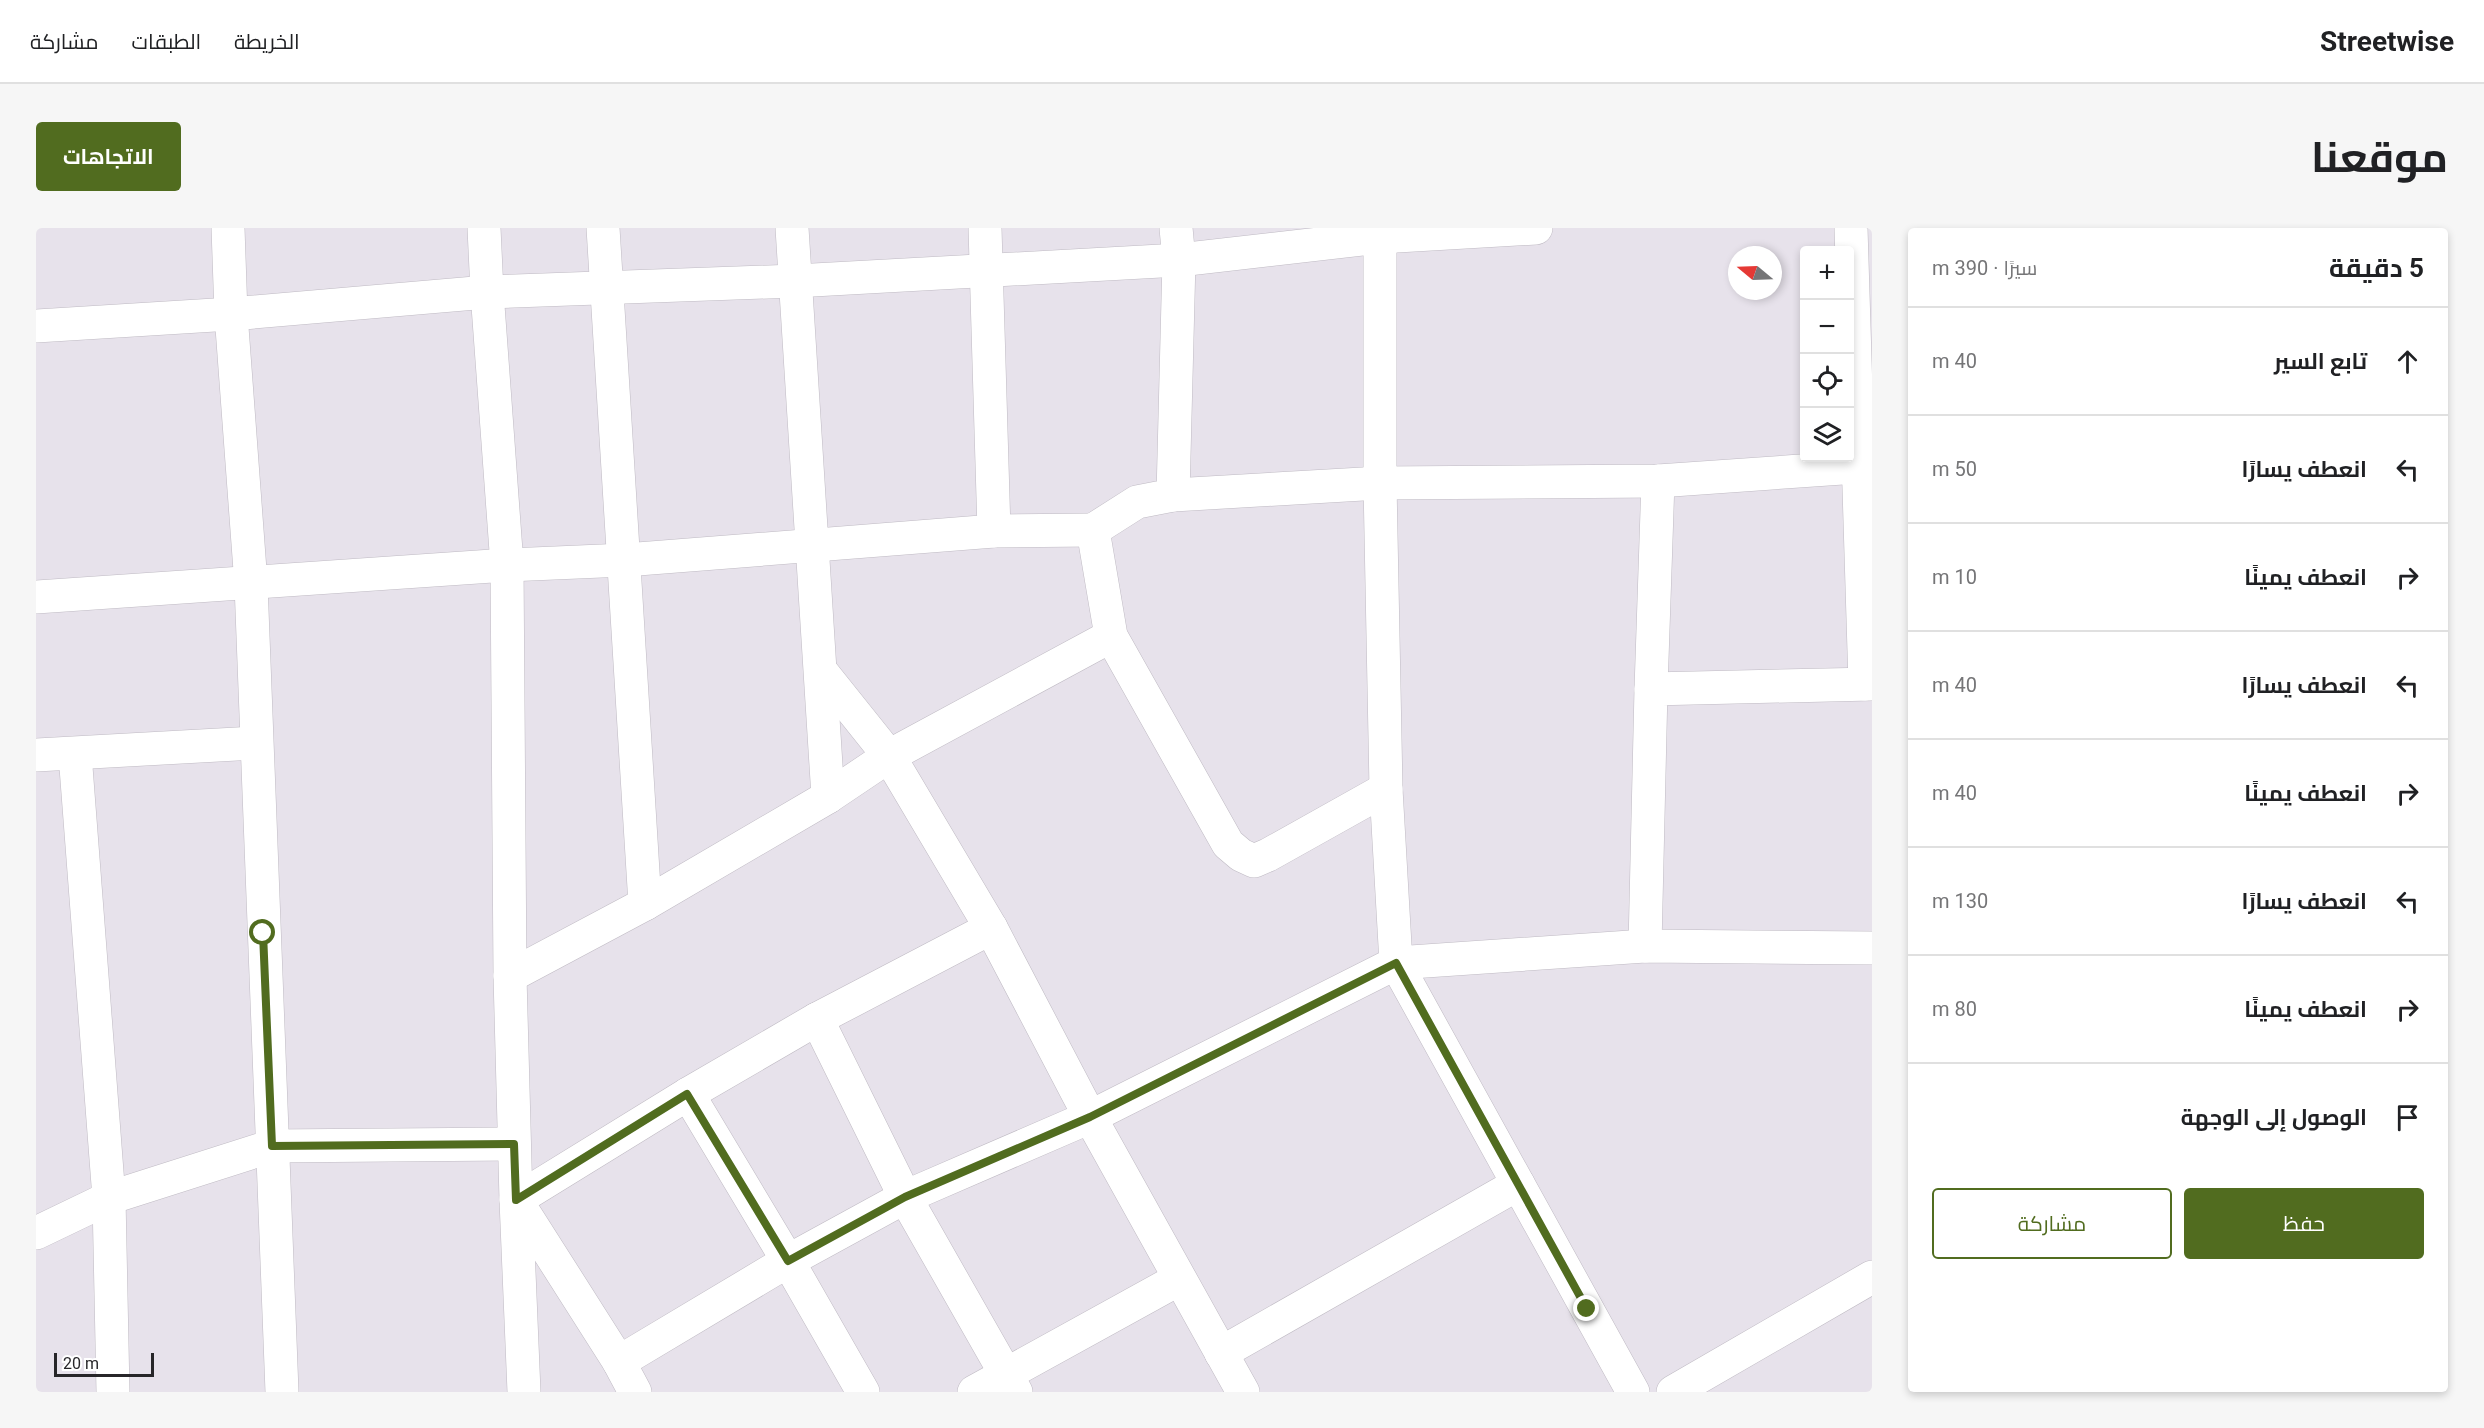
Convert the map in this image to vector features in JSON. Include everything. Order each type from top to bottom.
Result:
[{"type":"street","points":[[228,228],[231,314],[251,584],[255,743],[282,1392]]},
{"type":"street","points":[[484,228],[507,564],[510,976],[524,1392]]},
{"type":"street","points":[[603,228],[645,904]]},
{"type":"street","points":[[792,228],[814,544],[828,797]]},
{"type":"street","points":[[985,228],[994,531]]},
{"type":"street","points":[[36,326],[231,314],[487,292],[606,290],[987,270],[1177,244],[1380,233],[1536,228]]},
{"type":"street","points":[[1652,690],[1868,684],[1857,467],[1851,228]]},
{"type":"street","points":[[1380,233],[1380,483],[1386,789],[1396,963],[1633,1392]]},
{"type":"street","points":[[1173,495],[1177,244]]},
{"type":"street","points":[[36,597],[251,584],[507,564],[625,560],[994,531],[1093,530],[1137,502],[1173,495],[1380,483],[1658,481],[1857,467]]},
{"type":"street","points":[[1645,946],[1658,481]]},
{"type":"street","points":[[1093,530],[1111,636],[1228,844],[1241,855],[1254,861],[1386,789]]},
{"type":"street","points":[[510,976],[645,904],[828,797],[889,756],[1111,636]]},
{"type":"street","points":[[821,671],[889,756],[991,928],[1090,1117],[1243,1392]]},
{"type":"street","points":[[36,754],[75,754],[255,743]]},
{"type":"street","points":[[75,754],[109,1198],[113,1392]]},
{"type":"street","points":[[516,1200],[687,1094],[817,1019],[991,928]]},
{"type":"street","points":[[619,1362],[788,1261],[905,1197],[1090,1117],[1396,963],[1645,946],[1872,948]]},
{"type":"street","points":[[817,1019],[905,1197],[1012,1384]]},
{"type":"street","points":[[687,1094],[788,1261],[863,1392]]},
{"type":"street","points":[[36,1233],[109,1198],[272,1146],[514,1144]]},
{"type":"street","points":[[1221,1353],[1518,1184]]},
{"type":"street","points":[[516,1200],[619,1362],[635,1392]]},
{"type":"street","points":[[1673,1392],[1872,1277]]},
{"type":"street","points":[[974,1392],[1012,1384],[1179,1279]]},
{"type":"route","points":[[263,933],[272,1146],[514,1144],[516,1200],[687,1094],[788,1261],[905,1197],[1090,1117],[1396,963],[1587,1309]]}]
